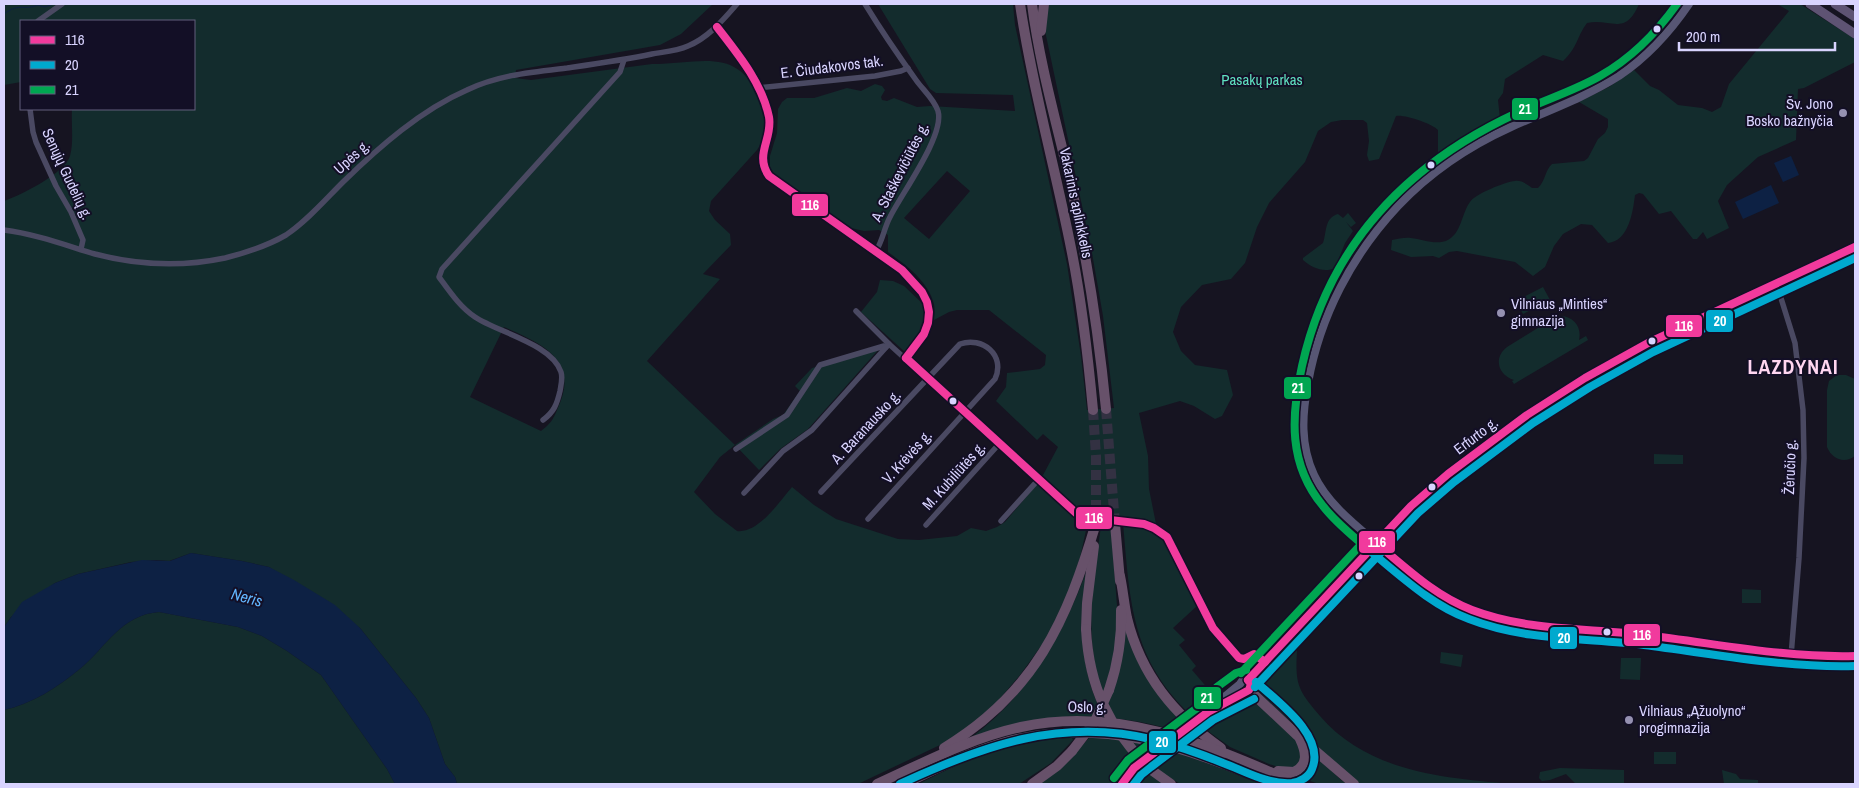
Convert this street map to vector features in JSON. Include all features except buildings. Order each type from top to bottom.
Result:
[{"type":"highway","name":"Vakarinis aplinkkelis","points":[[1020,4],[1029,57],[1072,251],[1084,325],[1093,410]]},
{"type":"highway","name":"Vakarinis aplinkkelis","points":[[1032,4],[1041,55],[1085,256],[1096,324],[1106,409]]},
{"type":"highway","points":[[1041,55],[1041,19],[1044,4]]},
{"type":"highway","points":[[909,768],[956,741],[985,720],[1007,700],[1024,680],[1062,619],[1084,563],[1096,523],[1086,629],[1088,658],[1092,676],[1105,708],[1127,745],[1150,769],[1171,784]]},
{"type":"highway","points":[[1032,784],[1057,766],[1072,751],[1095,721],[1110,690],[1116,672],[1121,639],[1120,576],[1116,524]]},
{"type":"highway","points":[[1120,576],[1127,618],[1135,644],[1153,680],[1171,705],[1187,721],[1229,754]]},
{"type":"highway","points":[[1245,686],[1298,736],[1354,784]]},
{"type":"highway","name":"Oslo g.","points":[[877,784],[953,749],[1001,732],[1066,721],[1110,722],[1159,731],[1229,754],[1298,784]]},
{"type":"highway","name":"Oslo g.","points":[[904,784],[948,763],[1024,737],[1096,732],[1134,736],[1161,742],[1210,758],[1275,784]]},
{"type":"highway","points":[[1254,765],[1283,772],[1299,770],[1303,765],[1306,755],[1298,736]]},
{"type":"main road","points":[[1810,4],[1855,34]]},
{"type":"main road","points":[[1835,4],[1855,17]]},
{"type":"street","points":[[39,20],[62,4]]},
{"type":"street","name":"Upės g.","points":[[4,230],[35,236],[126,260],[174,264],[223,258],[246,252],[270,243],[302,222],[374,154],[422,116],[455,95],[469,88],[512,76],[624,60],[687,47],[717,27],[737,4]]},
{"type":"street","name":"A. Staškevičiūtės g.","points":[[865,4],[908,68],[935,103],[939,123],[934,137],[884,229],[876,251]]},
{"type":"street","points":[[1689,4],[1676,22],[1649,51],[1619,76],[1604,85],[1481,142],[1432,175],[1391,213],[1375,232],[1353,264],[1337,293],[1317,344],[1306,396],[1303,432],[1309,462],[1323,490],[1345,515],[1376,543],[1438,594],[1457,604],[1496,619],[1532,626],[1680,639],[1791,656],[1817,658],[1855,656]]},
{"type":"street","points":[[717,27],[749,69],[770,122],[762,158],[765,172],[876,251],[912,279],[919,287],[928,306],[930,316],[921,342],[906,358]]},
{"type":"street","points":[[543,420],[555,408],[558,400],[562,378],[561,370],[556,363],[530,343],[477,318],[467,311],[439,277],[442,269],[620,72],[624,60]]},
{"type":"street","name":"E. Čiudakovos tak.","points":[[758,88],[875,76],[908,68]]},
{"type":"street","name":"Senųjų Gudelių g.","points":[[30,110],[32,132],[83,240],[81,249]]},
{"type":"street","name":"Erfurto g.","points":[[1122,784],[1134,768],[1145,759],[1245,686],[1398,519],[1432,486],[1480,449],[1537,408],[1585,378],[1636,350],[1776,282],[1855,247]]},
{"type":"street","name":"Žėručio g.","points":[[1776,282],[1795,343],[1803,410],[1804,458],[1799,558],[1791,656]]},
{"type":"street","points":[[856,311],[888,345],[929,378],[1069,508],[1085,517],[1134,521],[1161,532],[1172,544],[1209,620],[1218,634],[1239,658],[1254,654],[1266,662]]},
{"type":"street","name":"A. Baranausko g.","points":[[821,492],[960,344],[968,341],[982,343],[990,348],[998,362],[996,375],[966,412]]},
{"type":"street","points":[[736,449],[787,415],[820,365],[888,345]]},
{"type":"street","points":[[744,493],[783,451],[812,430],[888,345]]},
{"type":"street","name":"V. Krėvės g.","points":[[868,519],[966,412]]},
{"type":"street","name":"M. Kubiliūtės g.","points":[[926,524],[1000,444]]},
{"type":"street","points":[[1001,521],[1039,479]]},
{"type":"green space","points":[[4,4],[713,4],[681,34],[660,45],[516,70],[515,78],[531,80],[652,64],[718,62],[731,65],[743,73],[753,86],[762,106],[765,118],[763,139],[757,150],[711,201],[709,211],[715,220],[730,234],[731,245],[703,274],[720,279],[647,361],[735,445],[720,457],[694,492],[715,514],[737,531],[753,528],[768,516],[792,487],[814,505],[836,519],[898,539],[919,540],[957,536],[971,528],[986,531],[997,527],[1005,522],[1038,483],[1067,510],[1088,521],[1080,558],[1068,595],[1046,639],[1020,675],[997,702],[967,729],[940,745],[858,784],[457,784],[455,777],[445,764],[429,718],[416,698],[360,628],[269,567],[191,553],[169,561],[131,562],[78,574],[55,583],[11,617],[4,627],[4,201],[51,177],[66,163],[70,156],[72,145],[72,110],[195,110],[195,20],[20,20],[20,82],[4,85]],"holes":[[[504,327],[530,339],[551,354],[559,363],[564,374],[564,387],[560,403],[553,419],[541,431],[470,397]]]},
{"type":"green space","name":"Pasakų parkas","points":[[878,4],[1013,4],[1015,25],[1067,264],[1087,410],[1114,408],[1103,316],[1092,253],[1044,26],[1047,4],[1639,4],[1634,14],[1623,23],[1587,23],[1572,51],[1563,61],[1543,55],[1505,79],[1503,93],[1498,100],[1500,119],[1438,153],[1438,130],[1425,122],[1405,116],[1396,116],[1379,159],[1369,161],[1367,155],[1369,141],[1367,123],[1363,120],[1331,122],[1318,131],[1305,162],[1269,203],[1257,227],[1245,263],[1231,279],[1202,285],[1181,307],[1173,332],[1181,351],[1195,365],[1227,370],[1233,395],[1222,416],[1215,419],[1194,406],[1180,401],[1139,413],[1148,456],[1149,489],[1156,524],[1137,519],[1098,515],[1080,510],[1065,499],[1042,477],[1058,447],[1043,434],[1037,440],[996,401],[1006,387],[1007,373],[1040,369],[1045,365],[1046,355],[989,310],[957,310],[934,320],[934,306],[927,288],[902,262],[888,252],[888,235],[879,230],[864,231],[851,228],[776,177],[770,167],[770,156],[777,133],[778,109],[787,98],[814,98],[847,88],[861,91],[875,84],[882,86],[885,90],[881,97],[882,100],[887,101],[894,98],[917,107],[930,106],[1015,111],[1013,95],[936,93],[930,89]],"holes":[[[947,171],[970,191],[929,239],[904,218]]]},
{"type":"green space","points":[[1777,4],[1800,4],[1855,39],[1855,62],[1804,88],[1798,89],[1796,140],[1758,157],[1727,185],[1718,201],[1729,228],[1707,239],[1703,232],[1697,239],[1693,239],[1671,211],[1659,214],[1643,194],[1639,193],[1635,195],[1629,224],[1621,237],[1608,243],[1592,225],[1581,224],[1563,234],[1554,246],[1545,267],[1533,276],[1515,262],[1457,251],[1449,252],[1439,258],[1433,256],[1411,257],[1391,250],[1392,240],[1402,238],[1437,242],[1446,241],[1455,234],[1467,207],[1478,195],[1515,181],[1522,182],[1532,188],[1538,188],[1552,164],[1584,161],[1588,158],[1598,139],[1605,133],[1608,127],[1608,119],[1579,102],[1609,87],[1634,70],[1650,86],[1659,90],[1678,105],[1702,108],[1712,112],[1721,107],[1729,84],[1789,11]]},
{"type":"green space","points":[[1348,213],[1356,223],[1351,227],[1346,222],[1353,231],[1345,243],[1335,268],[1327,270],[1318,269],[1303,260],[1303,258],[1323,243],[1330,219],[1338,214],[1343,218]]},
{"type":"green space","points":[[880,280],[893,281],[904,286],[925,306],[924,328],[920,338],[908,352],[905,352],[861,312],[877,292]]},
{"type":"green space","points":[[1543,287],[1550,300],[1523,314],[1516,301]]},
{"type":"green space","points":[[1561,316],[1570,318],[1576,324],[1580,335],[1579,340],[1586,336],[1588,340],[1514,384],[1512,381],[1514,380],[1504,374],[1499,366],[1500,356],[1503,351],[1554,318]]},
{"type":"green space","points":[[879,349],[808,429],[780,449],[759,470],[735,445],[773,419],[783,415],[800,391],[795,386],[812,368]]},
{"type":"green space","points":[[1837,375],[1846,375],[1855,379],[1855,456],[1847,460],[1835,457],[1827,447],[1827,390],[1829,381]]},
{"type":"green space","points":[[1654,454],[1683,455],[1683,464],[1654,464]]},
{"type":"green space","points":[[1123,523],[1147,527],[1165,540],[1181,567],[1198,605],[1173,628],[1185,640],[1179,645],[1196,666],[1192,670],[1216,698],[1193,717],[1172,696],[1157,674],[1145,651],[1137,628],[1132,604]]},
{"type":"green space","points":[[1101,526],[1111,527],[1118,619],[1116,650],[1103,695],[1093,653],[1091,632],[1093,590]]},
{"type":"green space","points":[[1088,567],[1083,621],[1084,654],[1091,687],[1098,705],[1108,705],[1125,624],[1155,690],[1184,724],[1175,730],[1122,719],[1073,717],[1023,723],[972,737],[1011,702],[1042,661],[1068,615]]},
{"type":"green space","points":[[1742,589],[1761,590],[1761,603],[1742,603]]},
{"type":"green space","points":[[159,612],[238,627],[262,636],[321,675],[387,769],[395,784],[4,784],[4,710],[25,704],[54,688],[81,668],[124,625],[146,614]]},
{"type":"green space","points":[[1291,643],[1296,647],[1297,651],[1298,680],[1303,693],[1320,716],[1339,735],[1384,761],[1409,769],[1460,779],[1512,784],[1357,784],[1255,689],[1257,679]]},
{"type":"green space","points":[[1441,652],[1463,655],[1461,667],[1440,663]]},
{"type":"green space","points":[[1621,658],[1641,658],[1640,680],[1620,679]]},
{"type":"green space","points":[[1249,697],[1300,744],[1301,764],[1287,770],[1269,764],[1230,747],[1201,726],[1222,710]]},
{"type":"green space","points":[[1071,736],[1073,740],[1051,763],[1019,784],[919,784],[985,753],[1028,742]]},
{"type":"green space","points":[[1090,737],[1117,738],[1155,745],[1126,768],[1115,784],[1040,784],[1065,764]]},
{"type":"green space","points":[[1307,747],[1347,784],[1319,784],[1296,776]]},
{"type":"green space","points":[[1169,749],[1263,784],[1180,784],[1169,777],[1165,784],[1129,784],[1139,771]]},
{"type":"green space","points":[[1654,752],[1676,752],[1676,764],[1654,764]]},
{"type":"green space","points":[[1560,768],[1624,770],[1624,784],[1576,784],[1566,774],[1550,780],[1542,781],[1539,778],[1540,772]]},
{"type":"green space","points":[[1722,770],[1736,774],[1740,779],[1758,780],[1758,784],[1724,784]]},
{"type":"water","points":[[1791,156],[1799,175],[1783,182],[1774,163]]},
{"type":"water","points":[[1771,185],[1779,203],[1743,219],[1735,202]]},
{"type":"water","name":"Neris","points":[[191,553],[269,567],[335,605],[360,628],[416,698],[429,718],[445,764],[455,777],[457,784],[395,784],[387,769],[321,675],[262,636],[238,627],[159,612],[146,614],[124,625],[81,668],[54,688],[25,704],[4,710],[4,627],[22,602],[55,583],[78,574],[142,560],[170,561]]},
{"type":"waterway","points":[[4,14],[18,7],[38,5],[44,7],[54,4]]},
{"type":"tunnel","points":[[1106,409],[1115,524]]},
{"type":"tunnel","points":[[1093,410],[1096,456],[1096,523]]},
{"type":"transit line","name":"21","points":[[1369,550],[1333,518],[1312,490],[1303,473],[1295,439],[1296,403],[1302,366],[1314,322],[1332,283],[1353,246],[1378,213],[1408,184],[1441,157],[1477,134],[1517,113],[1580,86],[1622,62],[1661,25],[1677,4]]},
{"type":"transit line","name":"116","points":[[717,27],[748,69],[766,104],[770,125],[763,153],[763,161],[769,176],[902,270],[922,292],[929,312],[928,323],[924,334],[906,358]]},
{"type":"transit line","name":"116","points":[[1248,680],[1411,506],[1448,474],[1527,415],[1585,378],[1648,343],[1855,247]]},
{"type":"transit line","name":"20","points":[[1255,687],[1418,513],[1454,482],[1533,423],[1590,387],[1653,352],[1855,258]]},
{"type":"transit line","name":"116","points":[[906,358],[1076,513],[1085,517],[1144,524],[1167,537],[1213,628],[1239,658],[1244,659],[1254,654],[1265,662]]},
{"type":"transit line","name":"21","points":[[1241,673],[1369,536]]},
{"type":"transit line","name":"116","points":[[1376,543],[1421,581],[1458,604],[1493,617],[1514,622],[1557,628],[1644,635],[1802,655],[1855,656]]},
{"type":"transit line","name":"20","points":[[1370,551],[1429,598],[1455,613],[1490,626],[1556,638],[1644,645],[1776,663],[1855,666]]},
{"type":"transit line","name":"21","points":[[1114,778],[1128,760],[1201,705],[1217,687],[1236,673],[1246,670]]},
{"type":"transit line","name":"116","points":[[1122,784],[1134,768],[1208,712],[1249,690],[1251,684],[1248,680]]},
{"type":"transit line","name":"20","points":[[900,784],[962,757],[993,747],[1024,739],[1088,732],[1121,734],[1155,740],[1198,753],[1274,782],[1292,783],[1301,780],[1312,769],[1314,757],[1312,744],[1297,720],[1256,682]]},
{"type":"transit line","name":"20","points":[[1134,784],[1141,775],[1213,720],[1254,699]]},
{"type":"place","name":"Šv. Jono Bosko bažnyčia","points":[[1843,113]]},
{"type":"place","name":"Vilniaus „Minties“ gimnazija","points":[[1501,313]]},
{"type":"place","name":"Vilniaus „Ąžuolyno“ progimnazija","points":[[1629,720]]},
{"type":"district","name":"LAZDYNAI","points":[[1793,367]]}]
